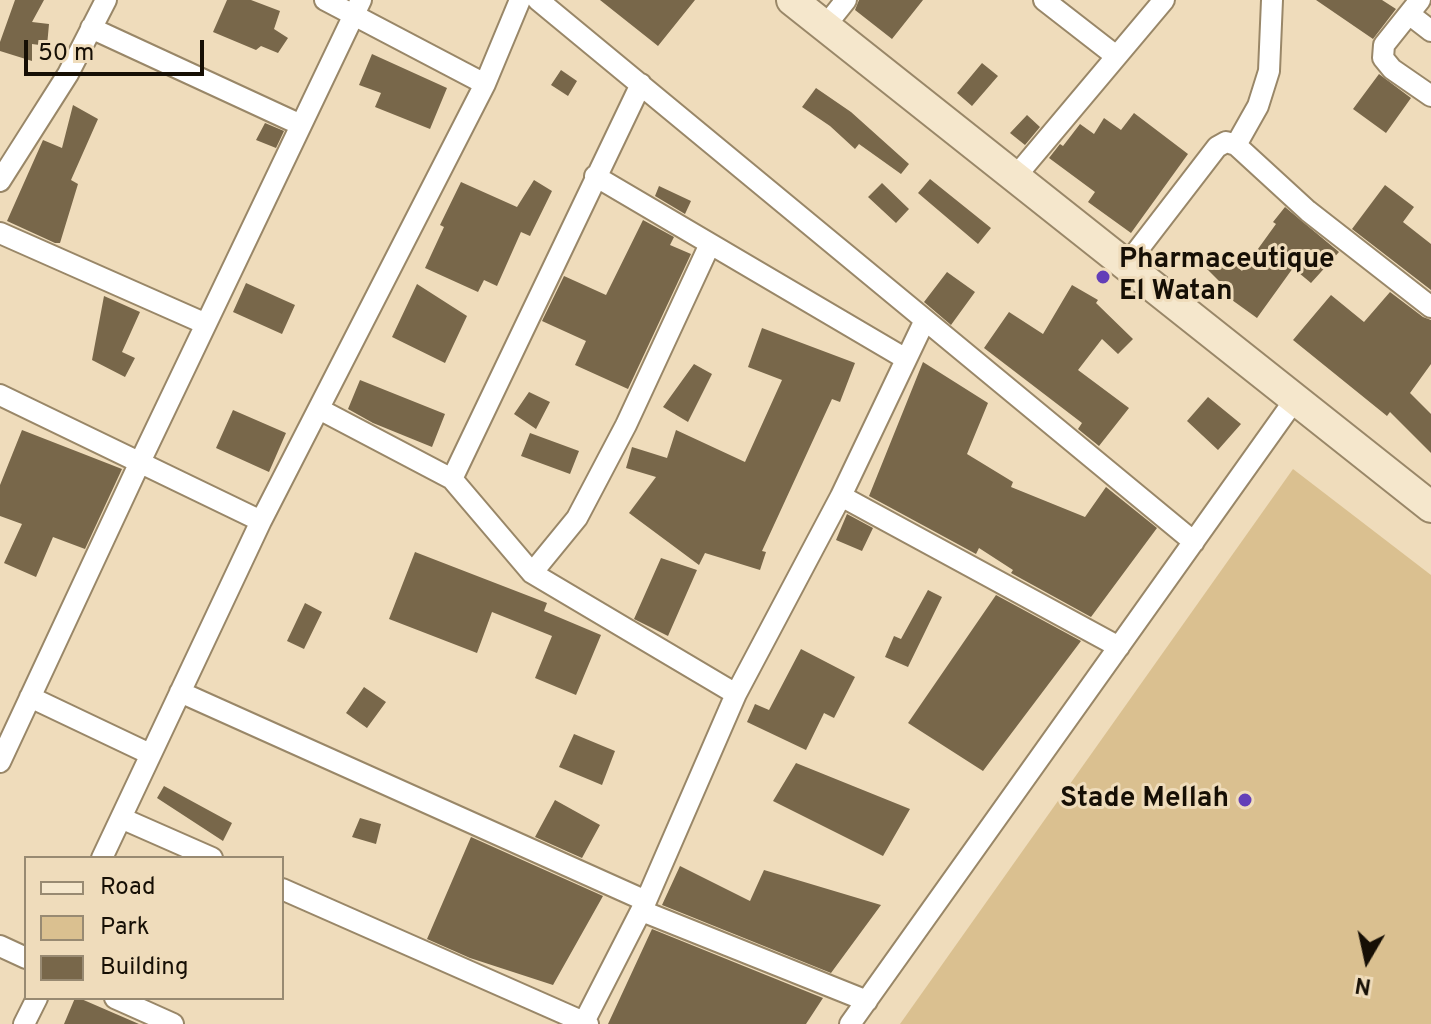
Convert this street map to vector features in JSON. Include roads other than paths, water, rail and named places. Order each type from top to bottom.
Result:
[{"type":"main road","points":[[792,0],[1431,507]]},
{"type":"street","points":[[0,181],[68,74],[106,0]]},
{"type":"street","points":[[325,0],[357,8],[485,84]]},
{"type":"street","points":[[103,856],[261,521],[485,84],[520,0]]},
{"type":"street","points":[[538,0],[1194,542]]},
{"type":"street","points":[[826,25],[846,0]]},
{"type":"street","points":[[1044,0],[1116,56]]},
{"type":"street","points":[[1016,176],[1164,0]]},
{"type":"street","points":[[1236,145],[1258,106],[1269,71],[1272,0]]},
{"type":"street","points":[[1431,31],[1414,7],[1384,45],[1383,58],[1392,69],[1431,96]]},
{"type":"street","points":[[0,762],[357,8]]},
{"type":"street","points":[[91,28],[301,125]]},
{"type":"street","points":[[452,479],[641,84]]},
{"type":"street","points":[[1127,264],[1217,147],[1226,142],[1236,145],[1308,211],[1431,307]]},
{"type":"street","points":[[595,176],[906,359]]},
{"type":"street","points":[[0,233],[206,324]]},
{"type":"street","points":[[532,573],[577,518],[626,425],[710,244]]},
{"type":"street","points":[[284,890],[576,1021],[644,906],[736,694],[841,496],[925,320]]},
{"type":"street","points":[[0,395],[261,521]]},
{"type":"street","points":[[850,1024],[1296,398]]},
{"type":"street","points":[[319,409],[452,479],[532,573],[736,694]]},
{"type":"street","points":[[841,496],[1119,647]]},
{"type":"street","points":[[180,692],[644,906],[867,1001]]},
{"type":"street","points":[[30,697],[150,754]]},
{"type":"street","points":[[121,818],[207,856]]},
{"type":"street","points":[[0,946],[24,957]]},
{"type":"street","points":[[24,1024],[36,1000]]},
{"type":"street","points":[[119,1000],[173,1024]]},
{"type":"place","name":"Pharmaceutique El Watan","points":[[1103,277]]},
{"type":"place","name":"Stade Mellah","points":[[1245,800]]}]
